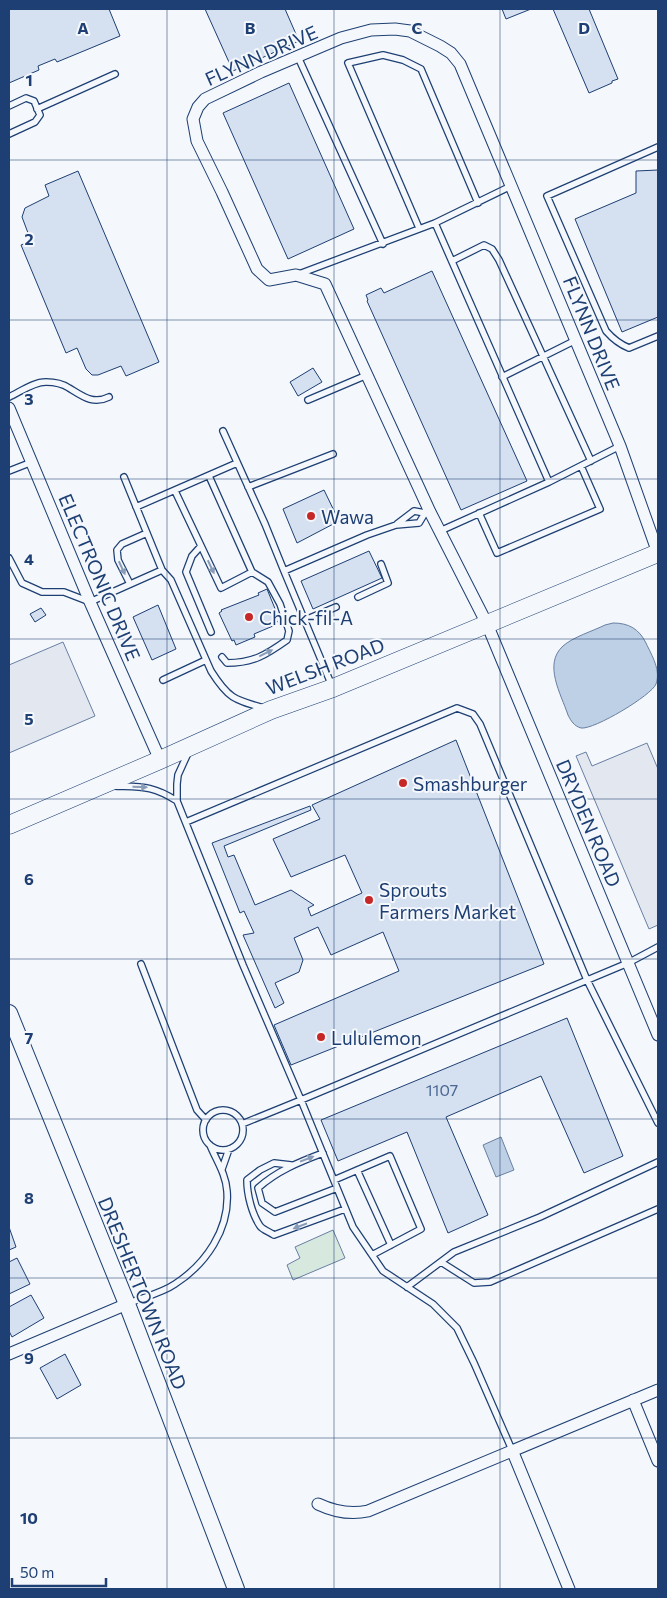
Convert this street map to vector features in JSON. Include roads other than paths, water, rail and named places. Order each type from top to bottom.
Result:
[{"type":"main road","name":"WELSH ROAD","points":[[9,825],[271,710],[333,688],[658,553]]},
{"type":"main road","name":"DRESHERTOWN ROAD","points":[[9,1013],[127,1304],[236,1589]]},
{"type":"street","name":"FLYNN DRIVE","points":[[487,624],[440,531],[427,512],[325,284],[296,276],[269,280],[257,269],[197,141],[193,119],[198,107],[205,99],[341,38],[371,30],[395,29],[410,31],[451,53],[460,64],[620,446],[658,553]]},
{"type":"street","name":"ELECTRONIC DRIVE","points":[[9,408],[90,602],[160,760]]},
{"type":"street","name":"DRYDEN ROAD","points":[[487,624],[658,1035]]},
{"type":"street","points":[[9,1354],[127,1304]]},
{"type":"street","points":[[318,1504],[333,1511],[346,1513],[368,1511],[658,1390]]},
{"type":"street","points":[[633,1400],[658,1461]]},
{"type":"street","points":[[512,1450],[569,1589]]},
{"type":"lane","points":[[419,228],[348,63],[383,55],[402,60],[421,69],[478,203]]},
{"type":"lane","points":[[298,57],[383,244]]},
{"type":"lane","points":[[37,109],[115,74]]},
{"type":"lane","points":[[9,106],[26,98],[34,101],[40,116],[35,122],[9,134]]},
{"type":"lane","points":[[658,147],[547,196],[606,330],[620,344],[629,348],[658,336]]},
{"type":"lane","points":[[296,276],[435,223],[511,186]]},
{"type":"lane","points":[[435,223],[549,482]]},
{"type":"lane","points":[[452,261],[484,244],[492,249],[499,260],[591,461]]},
{"type":"lane","points":[[502,377],[576,340]]},
{"type":"lane","points":[[308,400],[367,375]]},
{"type":"lane","points":[[9,397],[34,385],[48,382],[68,387],[88,399],[103,400],[109,398]]},
{"type":"lane","points":[[222,431],[248,487],[333,688]]},
{"type":"lane","points":[[440,531],[549,482],[620,446]]},
{"type":"lane","points":[[248,487],[333,454]]},
{"type":"lane","points":[[9,471],[32,462]]},
{"type":"lane","points":[[136,507],[237,463]]},
{"type":"lane","points":[[479,513],[497,553],[600,509],[581,466]]},
{"type":"lane","points":[[209,476],[252,572],[268,582],[280,604],[290,631],[287,640],[269,653],[244,663],[227,663],[222,657]]},
{"type":"lane","points":[[124,477],[162,570],[171,580],[206,660],[220,685],[229,696],[238,701],[271,710]]},
{"type":"lane","points":[[176,491],[221,588],[252,572]]},
{"type":"lane","points":[[396,525],[414,511],[427,512]]},
{"type":"lane","points":[[284,571],[367,535],[396,525],[418,523],[427,512]]},
{"type":"lane","points":[[130,584],[118,560],[117,550],[122,544],[147,533]]},
{"type":"lane","points":[[201,546],[192,556],[186,572],[211,632]]},
{"type":"lane","points":[[9,558],[22,583],[42,592],[64,592],[90,602],[162,570]]},
{"type":"lane","points":[[358,597],[388,583],[381,564]]},
{"type":"lane","points":[[305,620],[336,607]]},
{"type":"lane","points":[[163,680],[206,660]]},
{"type":"lane","points":[[186,822],[457,708],[473,714],[480,724],[587,980],[658,1122]]},
{"type":"lane","points":[[192,746],[178,775],[177,800],[243,965],[353,1227],[383,1271],[433,1304],[456,1328],[474,1363],[512,1450]]},
{"type":"lane","points":[[99,786],[148,787],[177,800]]},
{"type":"lane","points":[[242,1124],[628,963],[658,947]]},
{"type":"lane","points":[[141,964],[197,1110],[206,1120]]},
{"type":"lane","points":[[127,1304],[174,1285],[195,1269],[209,1252],[225,1223],[228,1191],[222,1168],[216,1160],[204,1134],[206,1120],[210,1115],[222,1110],[234,1113],[242,1124],[242,1136],[239,1142],[223,1150],[210,1145]]},
{"type":"lane","points":[[222,1168],[229,1148]]},
{"type":"lane","points":[[323,1153],[291,1165],[266,1180],[258,1188],[262,1203],[275,1212],[337,1188]]},
{"type":"lane","points":[[334,1180],[390,1156],[421,1229],[372,1255]]},
{"type":"lane","points":[[408,1287],[454,1252],[540,1217],[658,1162]]},
{"type":"lane","points":[[291,1165],[274,1163],[260,1170],[247,1180],[247,1190],[261,1227],[274,1235],[346,1209]]},
{"type":"lane","points":[[357,1170],[391,1245]]},
{"type":"lane","points":[[441,1262],[474,1283],[490,1282],[658,1210]]},
{"type":"water","points":[[613,623],[624,624],[633,628],[643,638],[657,668],[656,684],[644,696],[622,711],[598,724],[581,728],[573,723],[568,715],[555,679],[554,661],[557,653],[567,643],[583,634]]},
{"type":"water","points":[[501,1137],[514,1170],[496,1177],[483,1145]]},
{"type":"place","name":"Wawa","points":[[311,516]]},
{"type":"place","name":"Chick-fil-A","points":[[249,617]]},
{"type":"place","name":"Smashburger","points":[[403,783]]},
{"type":"place","name":"Sprouts Farmers Market","points":[[369,900]]},
{"type":"place","name":"Lululemon","points":[[321,1037]]}]
